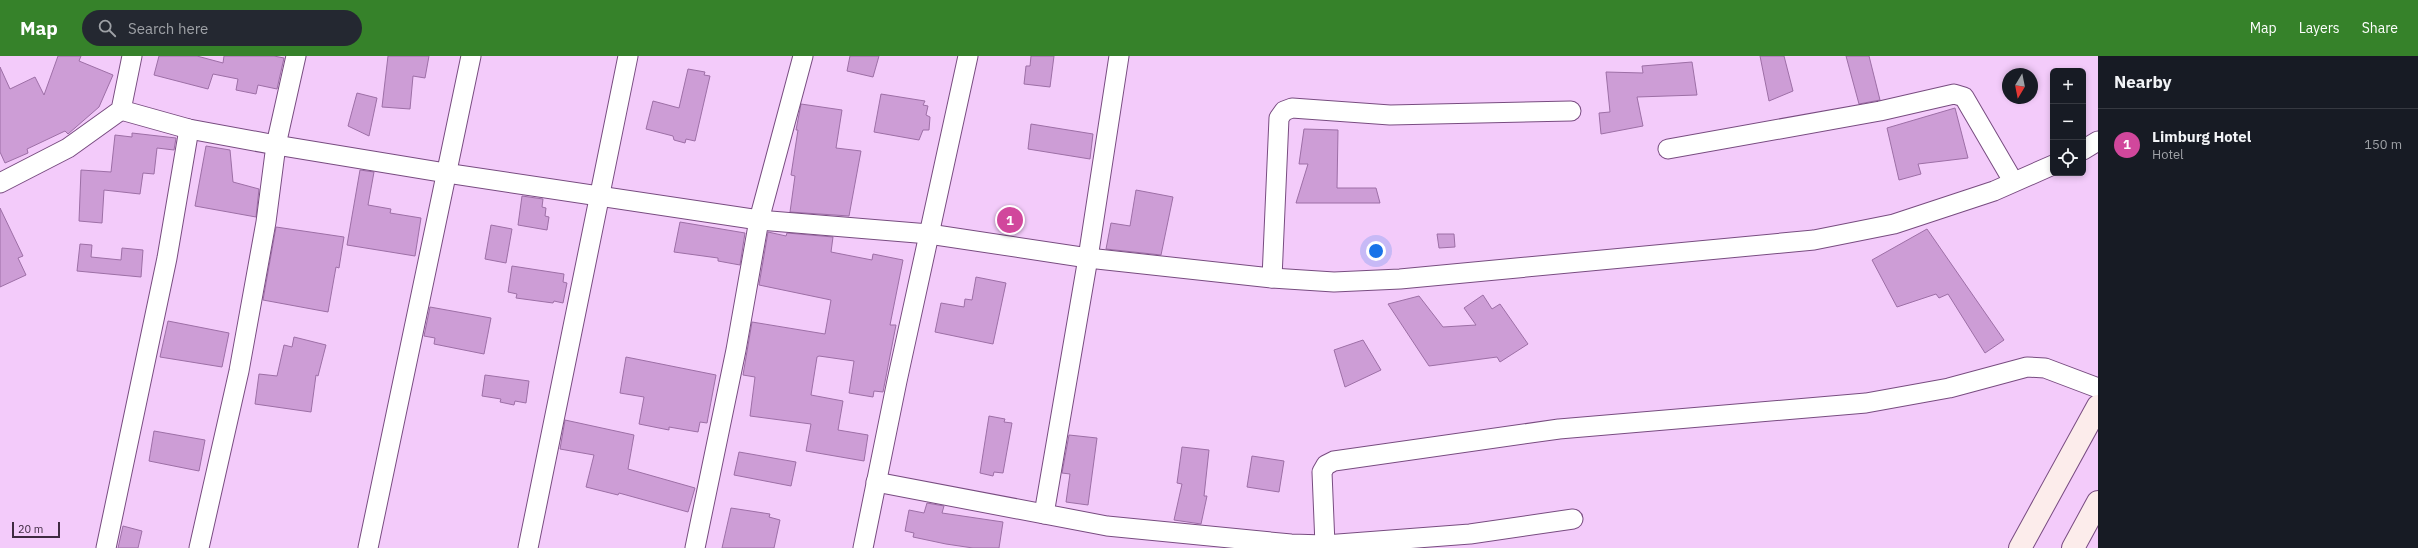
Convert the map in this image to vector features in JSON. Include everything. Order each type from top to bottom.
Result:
[{"type":"main road","points":[[2020,548],[2098,406]]},
{"type":"main road","points":[[2073,548],[2098,502]]},
{"type":"street","points":[[0,183],[68,148],[121,110],[132,56]]},
{"type":"street","points":[[199,548],[239,370],[266,222],[276,145],[296,56]]},
{"type":"street","points":[[368,548],[471,56]]},
{"type":"street","points":[[528,548],[628,56]]},
{"type":"street","points":[[695,548],[736,350],[759,220],[802,56]]},
{"type":"street","points":[[863,548],[968,56]]},
{"type":"street","points":[[1044,514],[1088,258],[1119,56]]},
{"type":"street","points":[[1668,149],[1880,111],[1954,94],[1964,97],[2013,181]]},
{"type":"street","points":[[1272,278],[1279,118],[1284,111],[1292,108],[1390,115],[1571,111]]},
{"type":"street","points":[[121,110],[189,129],[276,145],[600,197],[759,220],[929,234],[1088,258],[1272,278],[1334,282],[1400,279],[1814,240],[1894,224],[1994,191],[2013,181],[2050,166]]},
{"type":"street","points":[[106,548],[167,258],[189,129]]},
{"type":"street","points":[[2086,148],[2098,141]]},
{"type":"street","points":[[1325,545],[1322,472],[1326,465],[1334,461],[1559,429],[1866,403],[1949,388],[2026,367],[2045,368],[2098,388]]},
{"type":"street","points":[[876,482],[1107,526],[1240,538],[1264,542],[1325,545],[1470,534],[1573,519]]},
{"type":"building","points":[[58,56],[81,56],[79,61],[113,75],[99,107],[68,134],[65,131],[27,149],[28,153],[5,163],[0,152],[0,67],[10,89],[35,77],[44,95]]},
{"type":"building","points":[[159,56],[197,56],[223,63],[224,56],[274,56],[284,58],[277,89],[258,85],[256,94],[236,90],[238,79],[213,74],[208,89],[154,75]]},
{"type":"building","points":[[388,56],[429,56],[425,78],[413,76],[410,109],[382,107]]},
{"type":"building","points":[[850,56],[879,56],[873,77],[847,71]]},
{"type":"building","points":[[1031,56],[1054,56],[1050,87],[1024,84],[1026,66],[1030,66]]},
{"type":"building","points":[[1760,56],[1784,56],[1793,91],[1769,101]]},
{"type":"building","points":[[1846,56],[1869,56],[1880,100],[1859,104]]},
{"type":"building","points":[[1692,62],[1697,95],[1637,97],[1643,126],[1601,134],[1599,113],[1610,112],[1606,72],[1643,73],[1642,66]]},
{"type":"building","points":[[688,69],[705,72],[704,75],[710,76],[695,141],[686,139],[685,143],[674,140],[673,136],[646,129],[653,101],[679,108]]},
{"type":"building","points":[[357,93],[377,98],[369,136],[348,126]]},
{"type":"building","points":[[881,94],[925,101],[923,105],[928,106],[926,115],[930,117],[929,130],[923,130],[919,140],[874,132]]},
{"type":"building","points":[[801,104],[842,110],[836,148],[861,151],[849,216],[790,212],[795,176],[791,175],[798,130],[796,130]]},
{"type":"building","points":[[1955,108],[1968,158],[1918,164],[1921,174],[1899,180],[1887,128]]},
{"type":"building","points":[[1031,124],[1093,134],[1090,159],[1028,149]]},
{"type":"building","points":[[1304,129],[1338,130],[1337,188],[1376,188],[1380,203],[1296,203],[1308,164],[1299,164]]},
{"type":"building","points":[[132,133],[176,138],[174,150],[157,148],[154,174],[143,173],[140,194],[104,190],[102,223],[79,221],[81,170],[111,172],[115,135],[132,137]]},
{"type":"building","points":[[206,146],[230,150],[233,182],[259,189],[256,217],[195,206]]},
{"type":"building","points":[[360,170],[374,172],[368,205],[391,209],[390,213],[421,218],[415,256],[347,245]]},
{"type":"building","points":[[1136,190],[1173,197],[1161,255],[1106,249],[1111,223],[1130,226]]},
{"type":"building","points":[[522,196],[543,199],[542,207],[546,208],[545,216],[549,217],[547,230],[518,225]]},
{"type":"building","points":[[0,208],[23,256],[18,258],[26,275],[0,287]]},
{"type":"building","points":[[680,222],[745,233],[740,265],[718,261],[718,258],[674,252]]},
{"type":"building","points":[[491,225],[512,229],[506,263],[485,259]]},
{"type":"building","points":[[276,227],[344,237],[339,268],[336,267],[328,312],[263,300]]},
{"type":"building","points":[[1927,229],[2004,340],[1985,353],[1948,294],[1939,298],[1936,294],[1897,307],[1872,260]]},
{"type":"building","points":[[768,232],[786,236],[787,233],[833,237],[831,252],[872,260],[873,254],[903,260],[890,325],[896,325],[883,392],[874,391],[873,397],[849,393],[854,361],[819,356],[817,357],[811,395],[843,401],[838,430],[868,435],[864,461],[806,451],[811,424],[750,416],[755,377],[743,375],[752,322],[825,334],[831,300],[759,285]]},
{"type":"building","points":[[1437,234],[1454,234],[1455,247],[1439,248]]},
{"type":"building","points":[[80,244],[92,245],[91,257],[121,260],[122,248],[143,250],[141,277],[77,271]]},
{"type":"building","points":[[512,266],[564,274],[563,282],[567,283],[563,303],[516,298],[517,294],[508,292]]},
{"type":"building","points":[[976,277],[1006,283],[993,344],[935,332],[941,303],[964,307],[965,299],[972,300]]},
{"type":"building","points":[[1483,295],[1492,309],[1500,304],[1528,344],[1500,362],[1497,357],[1429,366],[1388,304],[1419,296],[1443,327],[1476,325],[1464,308]]},
{"type":"building","points":[[430,307],[491,318],[484,354],[434,344],[435,338],[424,336]]},
{"type":"building","points":[[168,321],[229,333],[222,367],[160,357]]},
{"type":"building","points":[[294,337],[326,345],[318,376],[316,375],[311,412],[255,404],[259,374],[277,376],[284,345],[292,347]]},
{"type":"building","points":[[1363,340],[1381,370],[1345,387],[1334,350]]},
{"type":"building","points":[[626,357],[716,375],[707,423],[700,422],[698,432],[669,427],[669,430],[639,424],[644,397],[620,393]]},
{"type":"building","points":[[485,375],[529,381],[526,403],[515,401],[514,405],[500,402],[501,399],[482,396]]},
{"type":"building","points":[[989,416],[1005,419],[1004,422],[1012,423],[1003,473],[994,472],[993,476],[980,473]]},
{"type":"building","points":[[565,420],[634,435],[628,469],[695,488],[688,512],[619,493],[618,495],[586,487],[594,455],[560,449]]},
{"type":"building","points":[[154,431],[205,440],[199,471],[149,461]]},
{"type":"building","points":[[1069,435],[1097,438],[1088,505],[1066,502],[1070,474],[1062,473]]},
{"type":"building","points":[[1182,447],[1209,450],[1204,496],[1207,496],[1201,524],[1174,520],[1182,484],[1177,483]]},
{"type":"building","points":[[739,452],[796,462],[791,486],[734,475]]},
{"type":"building","points":[[1252,456],[1284,461],[1279,492],[1247,487]]},
{"type":"building","points":[[927,503],[944,506],[942,513],[1003,522],[999,548],[973,548],[913,537],[914,533],[905,531],[909,510],[924,513]]},
{"type":"building","points":[[731,508],[770,514],[769,517],[780,520],[774,548],[722,548]]},
{"type":"building","points":[[123,526],[142,531],[138,548],[118,548]]},
{"type":"place","name":"Limburg Hotel","points":[[1010,220]]}]
